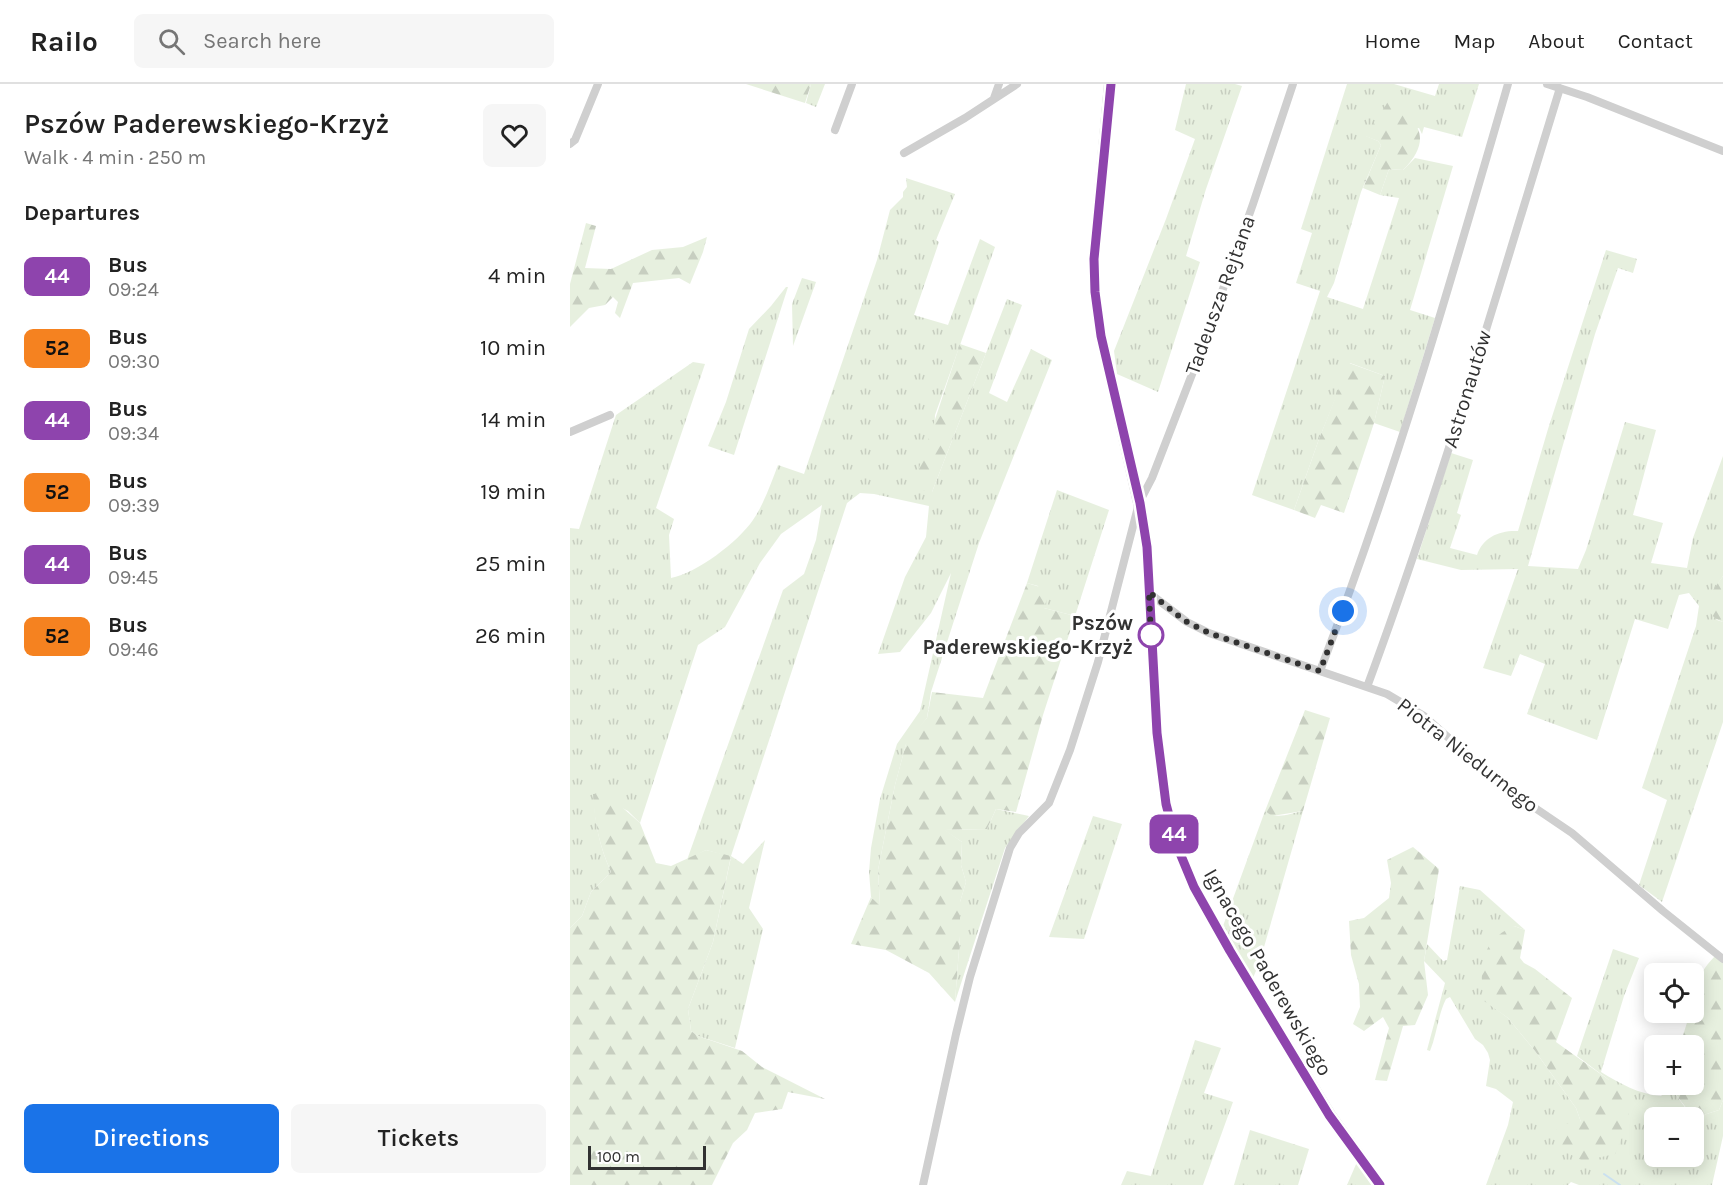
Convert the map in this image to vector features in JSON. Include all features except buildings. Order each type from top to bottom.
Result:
[{"type":"street","points":[[572,141],[597,84]]},
{"type":"street","points":[[835,130],[852,84]]},
{"type":"street","points":[[994,98],[999,84]]},
{"type":"street","points":[[904,153],[965,118],[1017,84]]},
{"type":"street","name":"Ignacego Paderewskiego","points":[[1110,84],[1094,259],[1095,292],[1101,336],[1140,503],[1147,547],[1162,780],[1177,846],[1194,887],[1255,994],[1329,1115],[1380,1185]]},
{"type":"street","name":"Tadeusza Rejtana","points":[[923,1185],[967,988],[1010,848],[1019,834],[1049,803],[1070,750],[1098,662],[1140,503],[1149,486],[1174,421],[1244,230],[1293,84]]},
{"type":"street","points":[[1320,671],[1351,591],[1421,380],[1508,84]]},
{"type":"street","points":[[1547,84],[1723,152]]},
{"type":"street","name":"Astronautów","points":[[1367,687],[1405,584],[1448,452],[1560,88]]},
{"type":"street","points":[[570,432],[610,415]]},
{"type":"street","name":"Piotra Niedurnego","points":[[1149,592],[1185,621],[1209,633],[1393,696],[1424,716],[1504,787],[1572,833],[1723,959]]},
{"type":"green space","points":[[746,84],[811,84],[805,103]]},
{"type":"green space","points":[[811,84],[825,84],[816,107],[806,103]]},
{"type":"green space","points":[[1186,84],[1242,86],[1206,189],[1186,256],[1200,262],[1158,392],[1117,374],[1114,351],[1195,139],[1175,130]]},
{"type":"green space","points":[[1347,84],[1394,84],[1435,96],[1439,84],[1479,84],[1462,137],[1424,127],[1422,134],[1419,128],[1366,136],[1378,141],[1381,145],[1361,192],[1334,283],[1327,297],[1363,309],[1399,198],[1380,195],[1389,169],[1403,170],[1415,158],[1453,166],[1410,310],[1435,318],[1400,432],[1374,423],[1385,376],[1350,363],[1319,439],[1294,510],[1252,495],[1320,291],[1296,283],[1312,233],[1301,229]]},
{"type":"green space","points":[[1388,102],[1409,116],[1419,132],[1420,140],[1418,150],[1403,170],[1389,169],[1380,195],[1363,188],[1381,145],[1378,141],[1365,136]]},
{"type":"green space","points":[[906,178],[955,194],[936,240],[939,242],[914,315],[948,325],[980,239],[995,247],[935,415],[932,492],[1007,299],[1022,305],[989,393],[1007,402],[1031,349],[1052,360],[979,543],[931,692],[927,718],[906,744],[895,785],[878,870],[880,907],[871,897],[869,872],[880,799],[897,744],[920,711],[951,573],[931,613],[900,652],[878,654],[905,577],[926,537],[929,506],[860,493],[847,503],[731,856],[743,864],[765,840],[749,908],[763,929],[735,1048],[698,1036],[691,1031],[688,1009],[713,942],[731,857],[706,850],[687,860],[783,590],[804,574],[816,540],[822,505],[781,534],[760,563],[725,627],[698,645],[640,823],[628,811],[594,794],[598,834],[611,872],[591,892],[582,916],[570,928],[570,528],[579,529],[616,415],[693,362],[705,364],[656,508],[674,519],[669,535],[671,578],[693,570],[738,538],[761,507],[778,465],[804,474],[877,260],[890,210],[903,197],[903,192],[907,187]]},
{"type":"green space","points":[[586,223],[596,226],[585,268],[611,269],[652,250],[683,247],[707,237],[690,284],[679,278],[633,283],[620,318],[615,313],[618,302],[613,297],[605,305],[589,308],[570,327],[570,284]]},
{"type":"green space","points":[[1606,250],[1637,259],[1633,273],[1618,268],[1595,334],[1528,566],[1578,569],[1586,550],[1625,422],[1656,430],[1633,515],[1663,523],[1651,563],[1687,568],[1693,538],[1723,456],[1723,576],[1707,600],[1717,620],[1723,622],[1723,722],[1662,902],[1639,885],[1667,800],[1642,788],[1696,626],[1699,606],[1689,593],[1679,595],[1668,629],[1635,619],[1597,740],[1527,714],[1545,664],[1520,654],[1511,676],[1483,668],[1518,569],[1461,570],[1417,559],[1451,453],[1473,460],[1457,513],[1461,515],[1450,548],[1477,555],[1483,544],[1493,536],[1518,531],[1548,429]]},
{"type":"green space","points":[[802,278],[816,282],[793,346],[792,304]]},
{"type":"green space","points":[[788,287],[734,455],[708,446],[726,402],[749,329]]},
{"type":"green space","points":[[960,344],[986,353],[932,492],[912,489]]},
{"type":"green space","points":[[1349,363],[1385,376],[1374,423],[1344,513],[1321,505],[1315,518],[1294,510]]},
{"type":"green space","points":[[1057,490],[1109,510],[1075,616],[1044,608],[1038,586],[1027,583]]},
{"type":"green space","points":[[1723,576],[1723,622],[1711,614],[1706,600]]},
{"type":"green space","points":[[1027,583],[1050,590],[1044,608],[1075,616],[1043,715],[1016,812],[996,809],[987,829],[945,830],[962,842],[961,865],[966,882],[960,902],[955,1002],[929,973],[886,950],[851,944],[871,897],[880,906],[878,870],[895,785],[907,740],[927,718],[932,692],[983,698]]},
{"type":"green space","points":[[1305,710],[1330,718],[1303,811],[1272,816],[1265,811]]},
{"type":"green space","points":[[593,794],[603,794],[615,801],[640,823],[656,863],[671,866],[706,850],[731,856],[713,942],[688,1009],[691,1031],[698,1036],[742,1051],[762,1067],[825,1099],[788,1092],[782,1109],[755,1113],[747,1130],[733,1143],[712,1185],[570,1185],[570,928],[582,916],[591,892],[611,872],[598,834]]},
{"type":"green space","points":[[996,809],[1029,816],[1005,848],[955,1002],[960,902],[966,882],[961,865],[962,842],[944,830],[987,829]]},
{"type":"green space","points":[[1265,811],[1278,816],[1303,811],[1260,961],[1253,978],[1223,926]]},
{"type":"green space","points":[[1093,816],[1122,824],[1084,939],[1049,937]]},
{"type":"green space","points":[[1413,847],[1439,869],[1424,961],[1428,995],[1415,1025],[1403,1026],[1387,1081],[1375,1080],[1389,1028],[1383,1017],[1364,1031],[1353,1024],[1360,1007],[1359,984],[1351,955],[1349,921],[1364,918],[1389,898],[1391,883],[1387,860]]},
{"type":"green space","points":[[1460,886],[1480,890],[1525,930],[1514,926],[1484,1000],[1508,1018],[1576,1108],[1581,1122],[1583,1161],[1609,1080],[1577,1056],[1613,949],[1639,958],[1624,996],[1601,1072],[1630,1088],[1644,1093],[1644,1095],[1676,1095],[1685,1107],[1644,1107],[1644,1167],[1704,1167],[1704,1115],[1719,1110],[1723,1100],[1723,1136],[1712,1185],[1579,1185],[1571,1182],[1568,1185],[1486,1185],[1508,1125],[1513,1102],[1496,1089],[1486,1086],[1490,1060],[1488,1053],[1475,1039],[1450,997],[1443,1005],[1430,1051],[1427,1050],[1445,983],[1424,961],[1427,944],[1443,961],[1447,960]]},
{"type":"green space","points":[[1514,926],[1525,930],[1520,958],[1524,963],[1572,998],[1556,1042],[1609,1080],[1631,1101],[1626,1128],[1615,1154],[1583,1161],[1558,1148],[1554,1133],[1561,1124],[1581,1122],[1576,1108],[1508,1018],[1484,1001],[1482,966],[1484,956],[1494,939]]},
{"type":"green space","points":[[1715,956],[1723,963],[1723,1100],[1719,1110],[1704,1115],[1704,1107],[1685,1107],[1676,1095],[1704,1095],[1704,1035],[1683,1035],[1687,1023],[1704,1023],[1704,969]]},
{"type":"green space","points":[[1195,1040],[1221,1048],[1204,1093],[1233,1102],[1203,1185],[1121,1185],[1127,1171],[1151,1176]]},
{"type":"green space","points":[[1250,1130],[1309,1149],[1298,1185],[1234,1185]]},
{"type":"green space","points":[[1357,1162],[1371,1183],[1371,1185],[1347,1185]]},
{"type":"waterway","points":[[1604,1174],[1620,1185]]},
{"type":"bus line","name":"44","points":[[1111,84],[1094,259],[1095,292],[1101,336],[1140,503],[1147,547],[1157,733],[1166,804],[1177,846],[1194,887],[1329,1115],[1380,1185]]},
{"type":"place","name":"Pszów Paderewskiego-Krzyż","points":[[1151,635]]},
{"type":"route","points":[[1151,635],[1151,638],[1149,592],[1185,621],[1209,633],[1320,671],[1343,611]]}]
